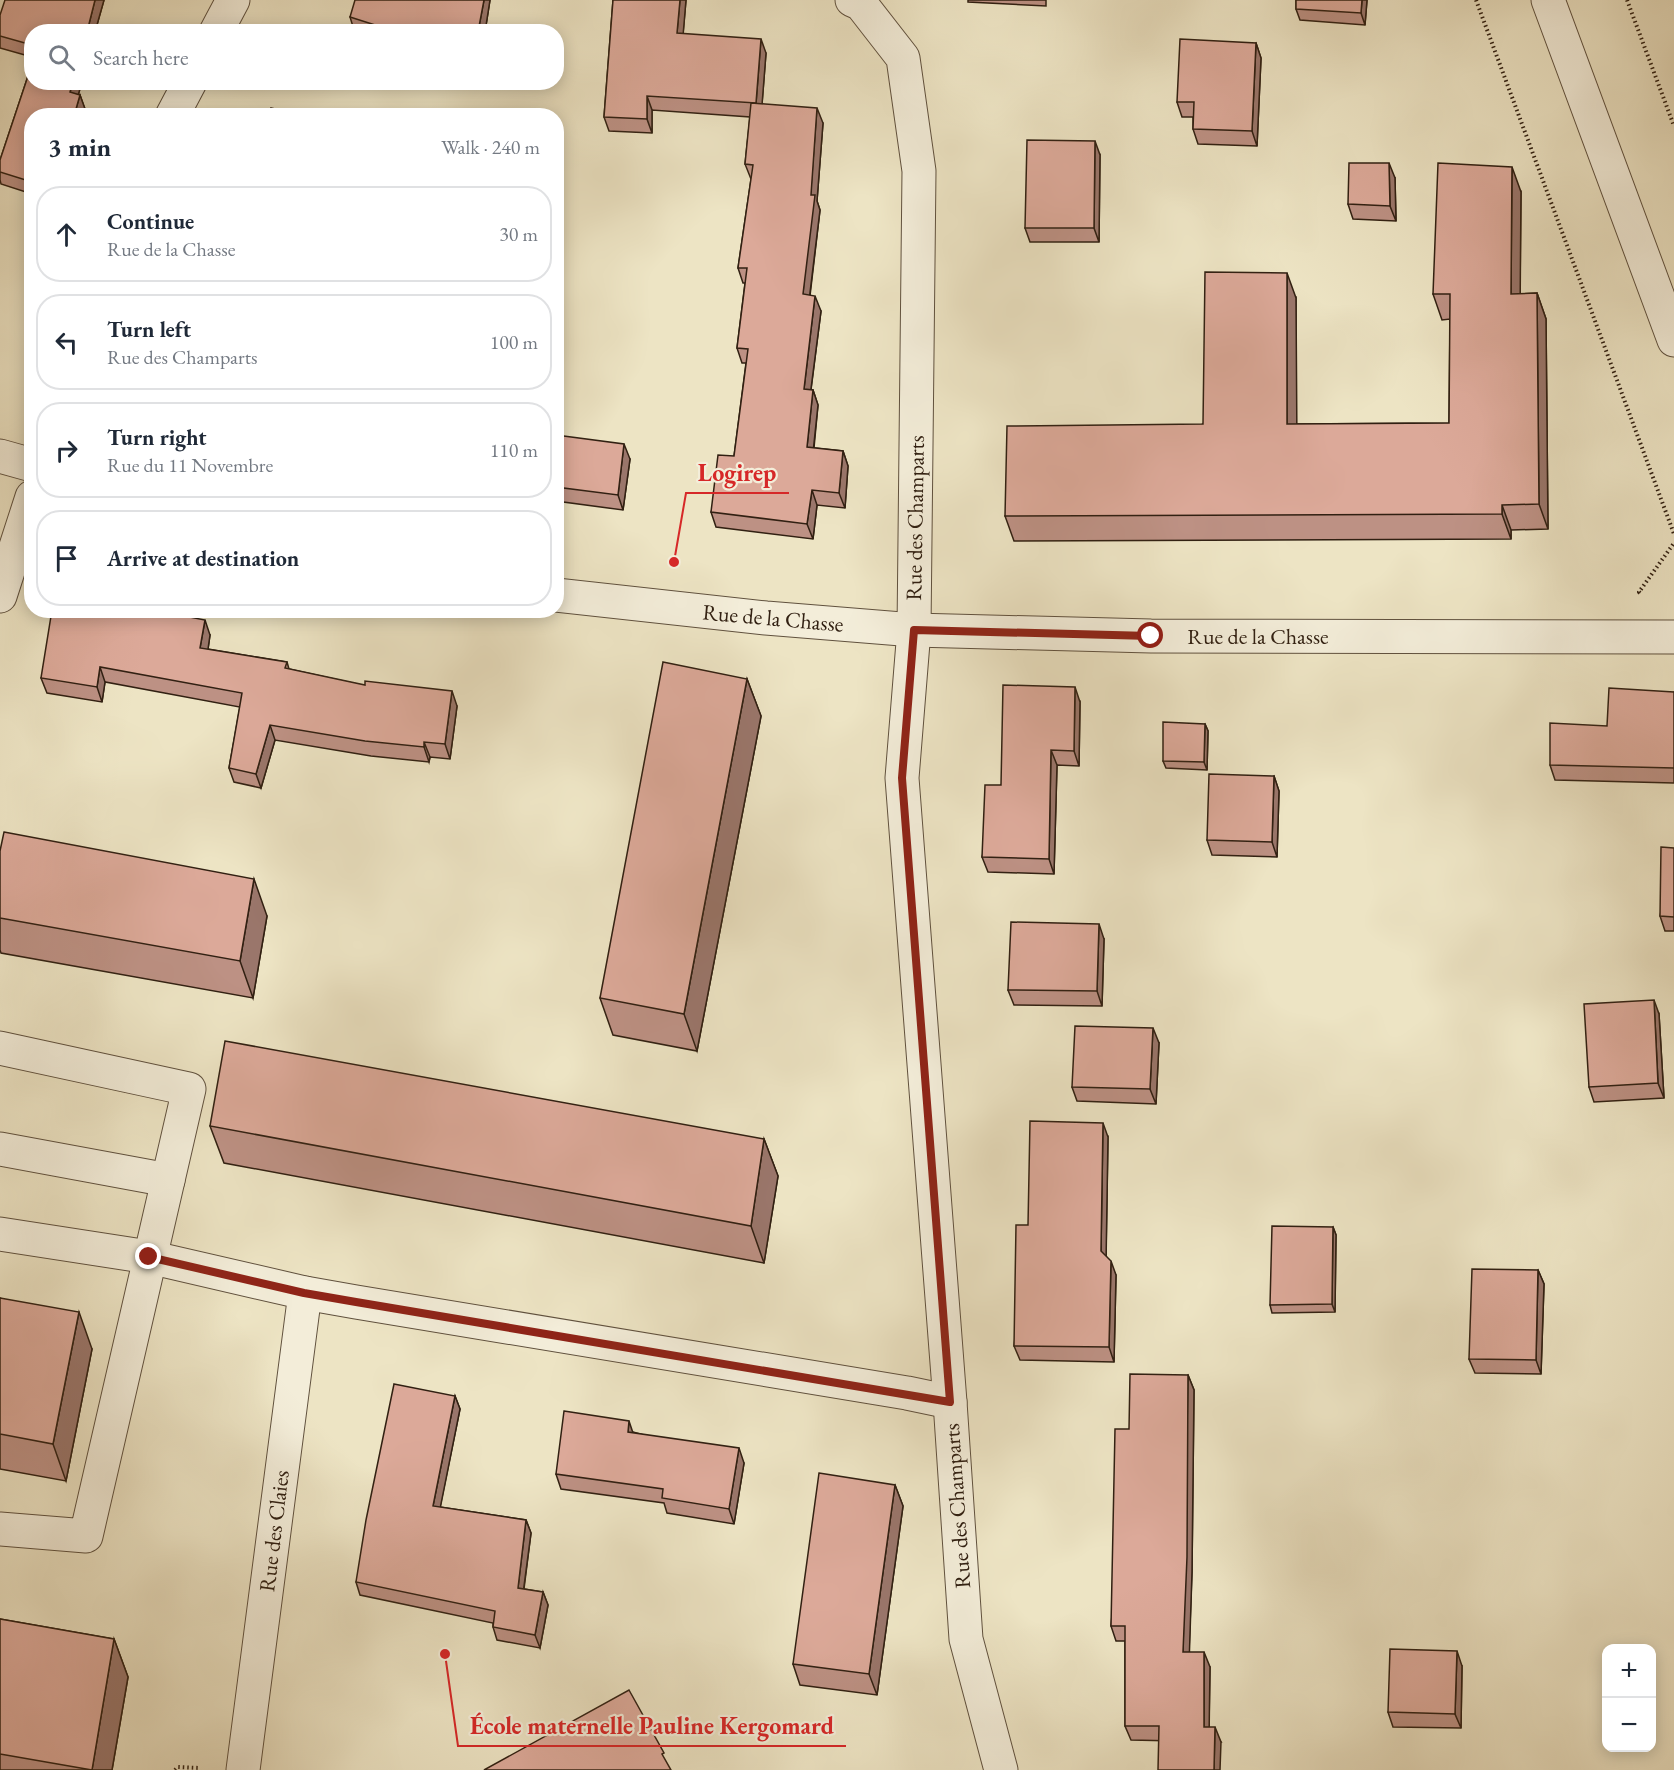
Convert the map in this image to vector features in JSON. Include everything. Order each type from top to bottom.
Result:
[{"type":"street","points":[[220,24],[232,0]]},
{"type":"street","name":"Rue des Champarts","points":[[852,0],[861,4],[903,58],[919,171],[914,630],[902,778],[966,1640],[1001,1770]]},
{"type":"street","points":[[1548,0],[1674,340]]},
{"type":"street","points":[[176,108],[186,90]]},
{"type":"street","points":[[0,456],[24,463]]},
{"type":"street","points":[[0,596],[24,522]]},
{"type":"street","name":"Rue de la Chasse","points":[[564,596],[766,618],[914,630],[1151,636],[1674,637]]},
{"type":"street","points":[[0,1048],[189,1089],[86,1536],[0,1529]]},
{"type":"street","points":[[0,1149],[168,1180]]},
{"type":"street","points":[[0,1234],[149,1257],[304,1293],[950,1402]]},
{"type":"street","name":"Rue des Claies","points":[[243,1770],[304,1293]]},
{"type":"path","points":[[1476,0],[1674,534]]},
{"type":"path","points":[[1627,0],[1674,126]]},
{"type":"path","points":[[1646,601],[1639,592],[1674,543]]},
{"type":"building","points":[[5,0],[95,0],[89,24],[24,24],[24,43],[0,36],[0,15]]},
{"type":"building","points":[[355,0],[484,0],[480,24],[372,24],[350,17]]},
{"type":"building","points":[[613,0],[680,0],[677,33],[761,39],[756,103],[647,96],[647,119],[604,117]]},
{"type":"building","points":[[1296,0],[1362,0],[1361,13],[1296,9]]},
{"type":"building","points":[[1180,39],[1256,43],[1252,131],[1193,129],[1194,102],[1177,102]]},
{"type":"building","points":[[24,88],[24,90],[71,90],[70,92],[80,95],[76,108],[24,108],[24,180],[0,172],[0,160]]},
{"type":"building","points":[[751,103],[817,108],[811,195],[815,195],[803,294],[815,296],[804,389],[813,390],[807,447],[843,451],[839,493],[812,490],[807,524],[711,512],[718,455],[734,456],[748,349],[737,348],[747,268],[738,268],[753,165],[745,164]]},
{"type":"building","points":[[1027,140],[1095,141],[1094,228],[1025,228]]},
{"type":"building","points":[[1349,163],[1389,163],[1390,206],[1348,204]]},
{"type":"building","points":[[1438,163],[1512,167],[1511,294],[1537,293],[1539,504],[1502,505],[1502,514],[1005,516],[1007,426],[1203,424],[1205,272],[1287,273],[1287,424],[1449,423],[1450,294],[1433,294]]},
{"type":"building","points":[[564,436],[624,444],[618,495],[564,488]]},
{"type":"building","points":[[51,618],[195,618],[205,620],[200,648],[287,662],[285,668],[365,685],[365,681],[452,691],[445,744],[424,742],[424,747],[365,741],[270,725],[256,774],[229,768],[242,693],[100,667],[97,687],[41,678]]},
{"type":"building","points":[[663,662],[747,679],[684,1014],[600,998]]},
{"type":"building","points":[[1003,685],[1075,687],[1074,751],[1051,750],[1049,859],[982,857],[985,785],[1001,785]]},
{"type":"building","points":[[1609,688],[1674,692],[1674,768],[1550,765],[1550,723],[1607,726]]},
{"type":"building","points":[[1163,722],[1205,724],[1204,762],[1163,761]]},
{"type":"building","points":[[1209,774],[1274,776],[1272,842],[1207,840]]},
{"type":"building","points":[[4,832],[254,879],[240,961],[0,918],[0,851]]},
{"type":"building","points":[[1661,847],[1674,848],[1674,917],[1660,916]]},
{"type":"building","points":[[1011,922],[1099,924],[1097,991],[1008,990]]},
{"type":"building","points":[[1654,1000],[1658,1083],[1589,1087],[1584,1004]]},
{"type":"building","points":[[1075,1026],[1153,1028],[1150,1089],[1072,1087]]},
{"type":"building","points":[[225,1041],[764,1139],[751,1226],[210,1126]]},
{"type":"building","points":[[1030,1121],[1103,1123],[1101,1251],[1111,1261],[1109,1347],[1014,1346],[1016,1225],[1028,1225]]},
{"type":"building","points":[[1272,1226],[1333,1227],[1332,1304],[1270,1305]]},
{"type":"building","points":[[1472,1269],[1538,1270],[1536,1360],[1469,1359]]},
{"type":"building","points":[[0,1298],[79,1312],[53,1444],[0,1434]]},
{"type":"building","points":[[1130,1374],[1188,1375],[1187,1557],[1183,1652],[1204,1652],[1204,1727],[1215,1727],[1214,1770],[1158,1770],[1159,1726],[1125,1726],[1125,1626],[1111,1626],[1115,1429],[1129,1429]]},
{"type":"building","points":[[394,1384],[455,1396],[433,1506],[526,1520],[518,1588],[543,1592],[535,1635],[493,1627],[495,1611],[356,1582],[366,1520]]},
{"type":"building","points":[[564,1411],[629,1421],[628,1432],[739,1448],[729,1509],[662,1498],[663,1489],[556,1474]]},
{"type":"building","points":[[819,1473],[895,1485],[869,1674],[793,1664]]},
{"type":"building","points":[[0,1619],[114,1639],[92,1770],[0,1754]]},
{"type":"building","points":[[1390,1649],[1457,1651],[1455,1714],[1388,1712]]},
{"type":"building","points":[[629,1690],[671,1770],[484,1770]]},
{"type":"place","name":"Logirep","points":[[674,562]]},
{"type":"place","name":"École maternelle Pauline Kergomard","points":[[445,1654]]},
{"type":"route","points":[[149,1257],[304,1293],[950,1402],[902,778],[914,630],[1151,636]]}]
